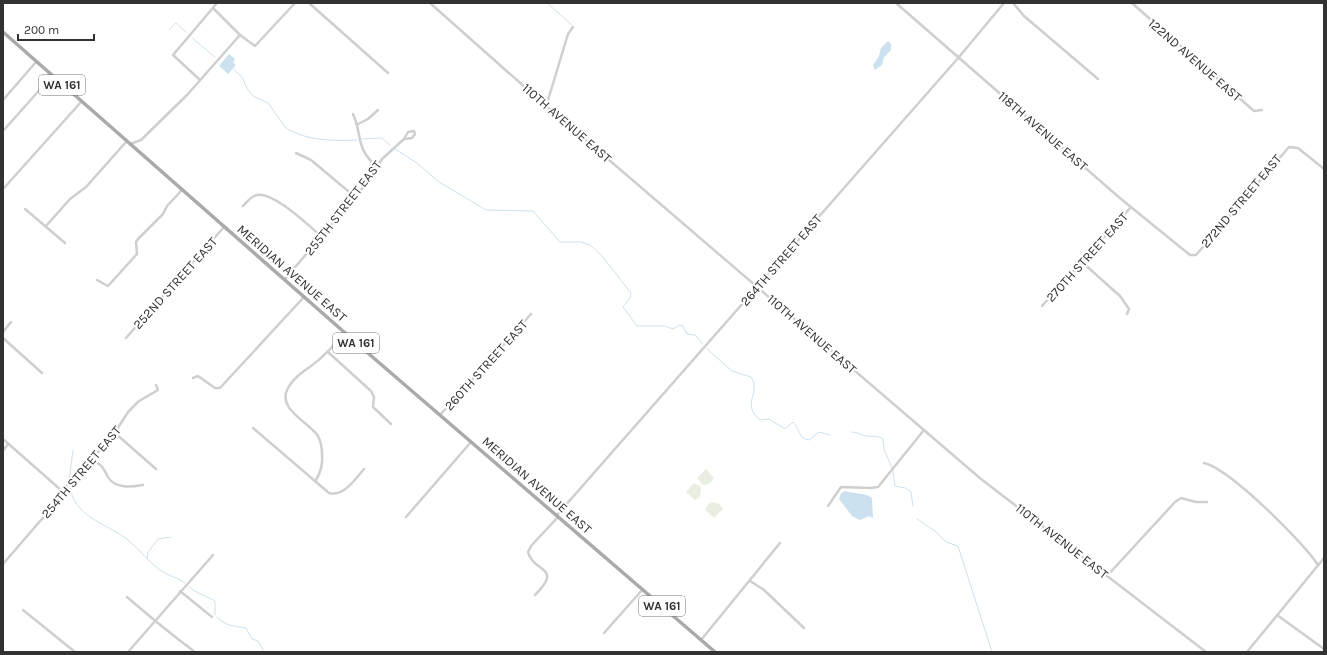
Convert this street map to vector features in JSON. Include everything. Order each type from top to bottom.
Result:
[{"type":"main road","name":"MERIDIAN AVENUE EAST","points":[[3,32],[127,143],[715,652]]},
{"type":"street","points":[[200,80],[173,55],[218,3]]},
{"type":"street","points":[[213,8],[240,36],[256,46],[295,3]]},
{"type":"street","points":[[309,3],[388,73]]},
{"type":"street","name":"110TH AVENUE EAST","points":[[430,3],[545,105],[981,479],[1206,652]]},
{"type":"street","name":"118TH AVENUE EAST","points":[[896,3],[1165,236],[1193,256]]},
{"type":"street","name":"264TH STREET EAST","points":[[534,595],[547,582],[548,577],[530,557],[529,549],[959,57],[1004,3]]},
{"type":"street","points":[[1013,3],[1024,16],[1098,79]]},
{"type":"street","name":"122ND AVENUE EAST","points":[[1132,3],[1254,111],[1262,110]]},
{"type":"street","points":[[545,105],[548,100],[568,34],[573,27]]},
{"type":"street","points":[[46,226],[70,199],[86,186],[127,143],[135,143],[144,137],[200,80],[240,36]]},
{"type":"street","points":[[3,100],[36,62]]},
{"type":"street","points":[[3,131],[52,76]]},
{"type":"street","points":[[4,188],[81,102]]},
{"type":"street","points":[[358,124],[368,119],[378,110]]},
{"type":"street","points":[[353,114],[358,124],[362,150],[376,166]]},
{"type":"street","name":"255TH STREET EAST","points":[[284,279],[368,181],[376,166],[390,150],[404,139]]},
{"type":"street","name":"272ND STREET EAST","points":[[1193,256],[1196,255],[1290,146],[1298,148],[1324,170]]},
{"type":"street","points":[[296,153],[311,160],[354,196]]},
{"type":"street","points":[[97,280],[108,286],[114,281],[136,254],[136,242],[138,238],[163,214],[167,206],[182,190]]},
{"type":"street","points":[[243,206],[255,195],[262,194],[270,197],[279,202],[321,236]]},
{"type":"street","name":"270TH STREET EAST","points":[[1042,306],[1131,207]]},
{"type":"street","points":[[25,209],[66,243]]},
{"type":"street","name":"252ND STREET EAST","points":[[126,338],[224,227]]},
{"type":"street","points":[[1082,262],[1124,300],[1129,310],[1127,314]]},
{"type":"street","points":[[193,378],[200,376],[217,388],[224,384],[304,297]]},
{"type":"street","name":"260TH STREET EAST","points":[[440,415],[531,314]]},
{"type":"street","points":[[3,332],[11,322]]},
{"type":"street","points":[[316,480],[322,465],[320,440],[315,432],[289,408],[285,398],[288,389],[295,380],[328,352],[345,332]]},
{"type":"street","points":[[3,338],[42,373]]},
{"type":"street","points":[[328,352],[372,393],[373,408],[391,424]]},
{"type":"street","name":"254TH STREET EAST","points":[[3,564],[60,498],[62,491],[87,466],[90,460],[115,433],[128,412],[139,401],[158,390],[156,385]]},
{"type":"street","points":[[253,428],[311,479],[316,480],[331,494],[340,493],[346,489],[364,469]]},
{"type":"street","points":[[828,506],[841,487],[871,488],[878,486],[924,430]]},
{"type":"street","points":[[115,433],[156,469]]},
{"type":"street","points":[[3,439],[62,491]]},
{"type":"street","points":[[406,518],[471,442]]},
{"type":"street","points":[[3,451],[8,444]]},
{"type":"street","points":[[90,460],[99,463],[104,467],[109,478],[118,484],[125,487],[143,485]]},
{"type":"street","points":[[1204,463],[1221,472],[1263,506],[1289,531],[1318,565]]},
{"type":"street","points":[[1107,576],[1175,502],[1181,498],[1196,502],[1206,502]]},
{"type":"street","points":[[701,640],[780,543]]},
{"type":"street","points":[[128,652],[213,555]]},
{"type":"street","points":[[1247,652],[1324,558]]},
{"type":"street","points":[[750,581],[764,590],[804,628]]},
{"type":"street","points":[[604,633],[643,589]]},
{"type":"street","points":[[180,591],[212,616]]},
{"type":"street","points":[[127,597],[154,621],[170,631],[195,652]]},
{"type":"street","points":[[23,610],[75,652]]},
{"type":"street","points":[[1278,615],[1324,650]]},
{"type":"green space","points":[[706,469],[714,478],[709,484],[703,485],[697,478]]},
{"type":"green space","points":[[694,483],[701,487],[700,497],[695,500],[686,492]]},
{"type":"green space","points":[[713,502],[719,504],[723,509],[714,518],[705,510],[709,503]]},
{"type":"water","points":[[888,41],[891,44],[891,50],[884,57],[882,65],[875,70],[873,65],[879,56],[881,48]]},
{"type":"water","points":[[229,54],[235,59],[233,62],[236,65],[228,74],[219,66]]},
{"type":"water","points":[[845,491],[866,495],[872,498],[873,518],[869,516],[860,520],[852,516],[839,499],[841,493]]},
{"type":"waterway","points":[[547,3],[572,25]]},
{"type":"waterway","points":[[169,30],[176,23],[186,32]]},
{"type":"waterway","points":[[192,38],[215,57]]},
{"type":"waterway","points":[[233,69],[242,77],[248,90],[253,96],[268,103],[286,128],[311,138],[357,140]]},
{"type":"waterway","points":[[362,139],[382,138],[390,145]]},
{"type":"waterway","points":[[395,149],[417,163],[439,182],[486,210],[533,211],[560,242],[581,242],[590,245],[602,256],[631,293],[630,298],[623,307],[637,326],[665,326],[673,329],[680,325],[683,326],[687,334],[695,335],[703,344]]},
{"type":"waterway","points":[[707,349],[732,371],[751,377],[754,383],[751,403],[752,408],[754,414],[760,420],[769,419],[785,429],[793,422],[803,438],[809,440],[819,432],[830,435]]},
{"type":"waterway","points":[[852,432],[883,439],[884,449],[892,468]]},
{"type":"waterway","points":[[69,481],[73,450]]},
{"type":"waterway","points":[[893,471],[895,486],[905,488],[911,492],[913,506]]},
{"type":"waterway","points":[[70,485],[72,496],[77,504],[91,518],[127,539],[160,570],[185,583]]},
{"type":"waterway","points":[[917,519],[935,531],[946,542],[958,546],[992,652]]},
{"type":"waterway","points":[[149,551],[158,539],[171,537]]},
{"type":"waterway","points":[[147,559],[148,552]]},
{"type":"waterway","points":[[188,586],[215,601],[215,615]]},
{"type":"waterway","points":[[217,617],[227,624],[246,628],[252,639],[258,641],[264,652]]}]
